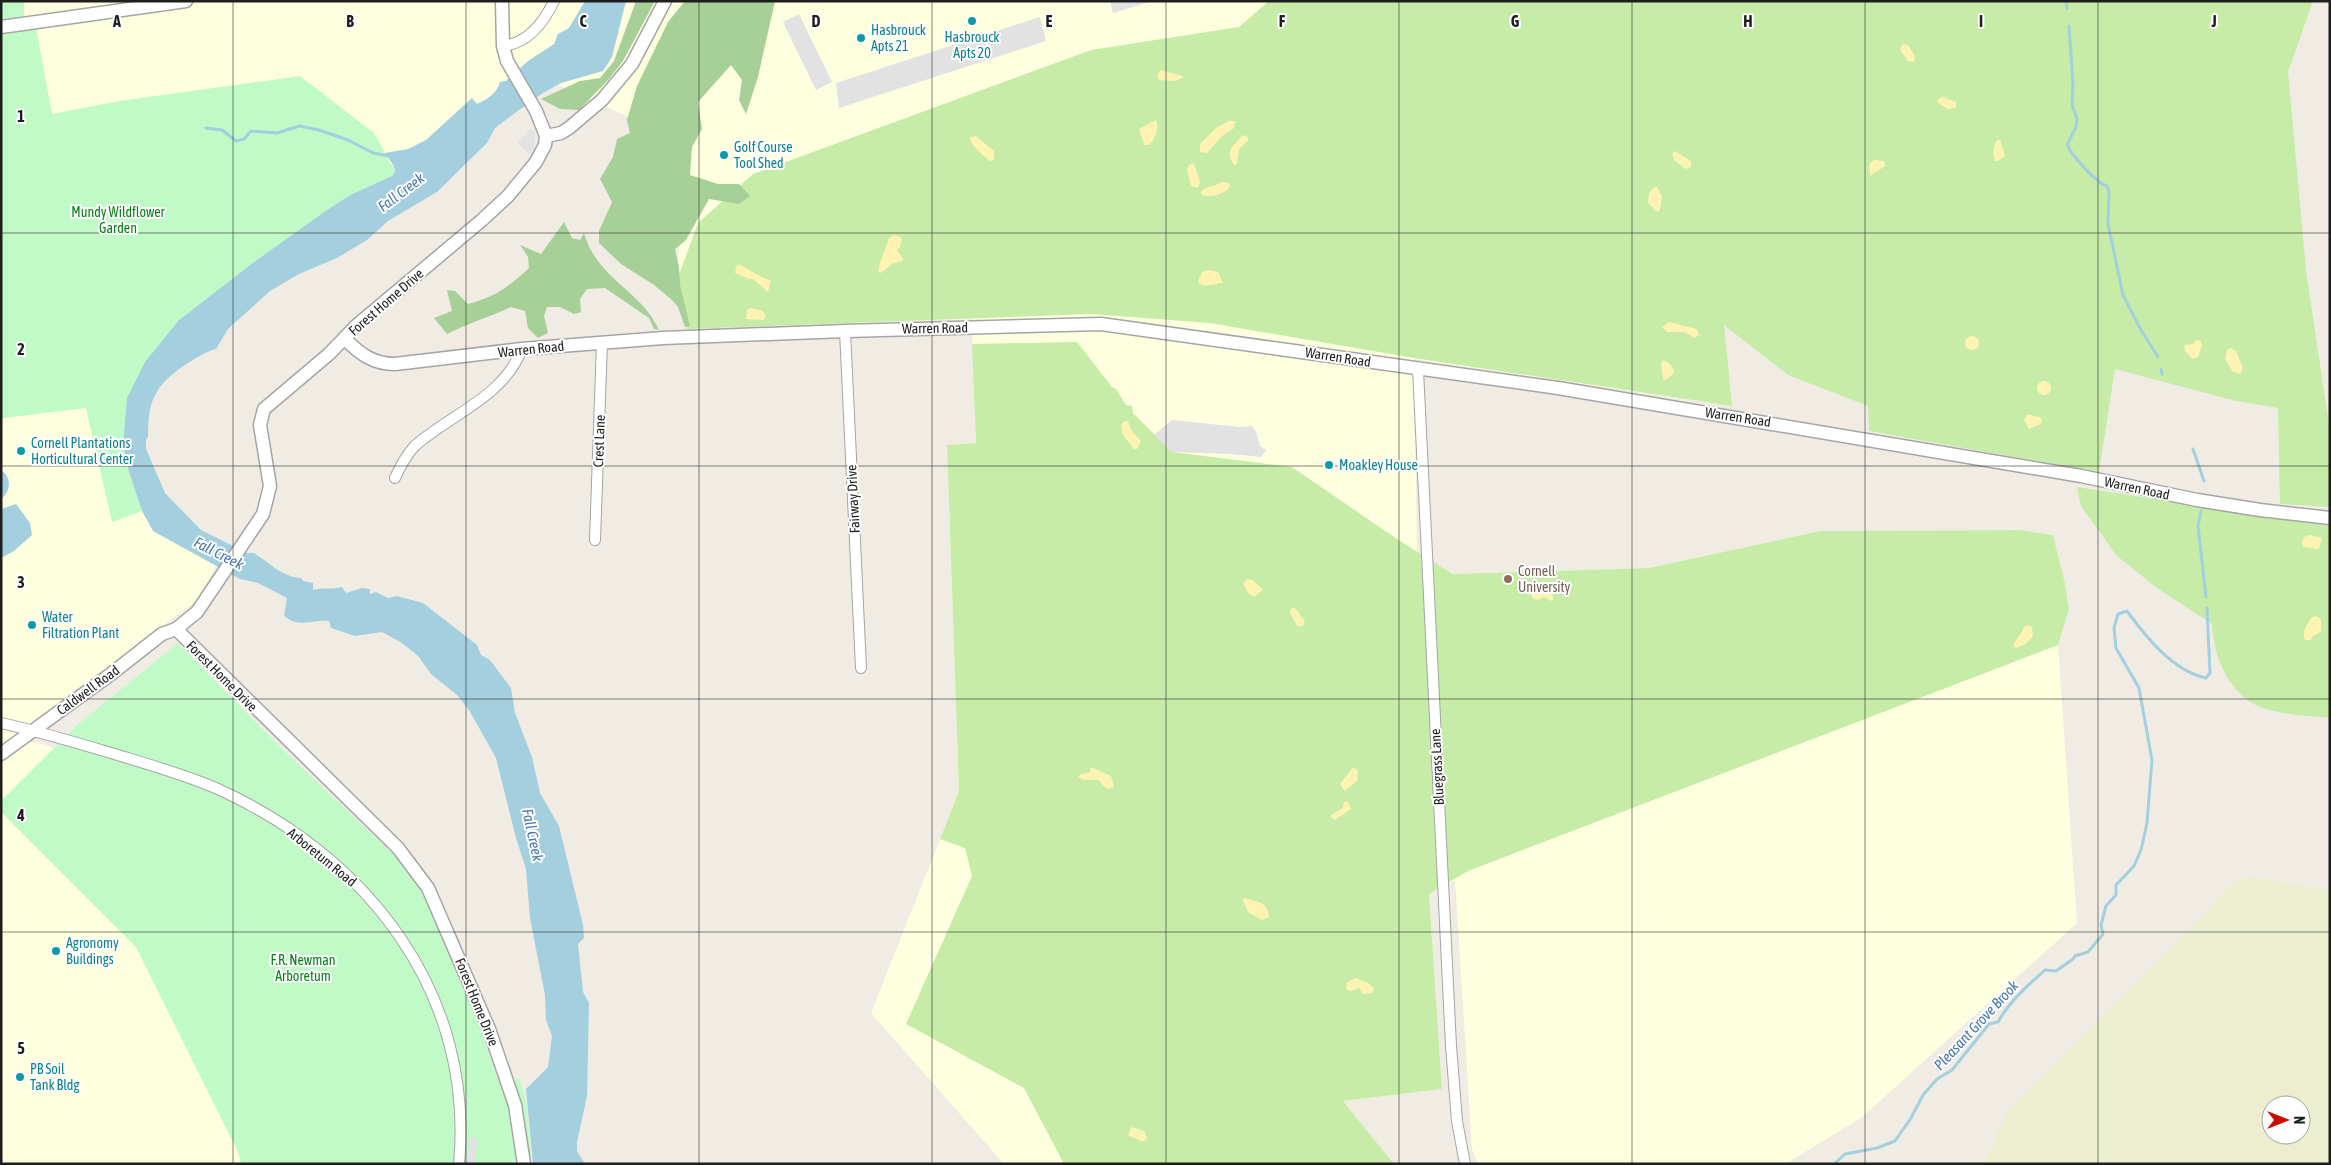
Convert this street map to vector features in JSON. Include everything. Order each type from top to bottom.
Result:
[{"type":"street","points":[[1,27],[118,6],[186,1]]},
{"type":"street","points":[[502,1],[503,46],[511,70],[536,110],[546,136],[561,133],[569,128],[602,100],[632,64],[666,1]]},
{"type":"street","points":[[503,46],[517,43],[537,29],[554,1]]},
{"type":"street","name":"Forest Home Drive","points":[[524,1164],[520,1126],[506,1074],[489,1029],[428,888],[398,848],[176,629],[197,612],[263,514],[270,486],[260,425],[264,409],[344,339],[357,325],[508,196],[536,162],[545,145],[546,136]]},
{"type":"street","name":"Warren Road","points":[[344,339],[366,357],[386,364],[602,342],[845,330],[1101,324],[1418,370],[1558,388],[2081,476],[2197,500],[2330,518]]},
{"type":"street","name":"Fairway Drive","points":[[845,330],[861,668]]},
{"type":"street","name":"Crest Lane","points":[[595,540],[602,342]]},
{"type":"street","points":[[395,478],[413,447],[450,420],[484,399],[513,368],[522,349]]},
{"type":"street","name":"Bluegrass Lane","points":[[1418,370],[1420,447],[1451,1046],[1457,1121],[1465,1164]]},
{"type":"street","name":"Caldwell Road","points":[[1,754],[162,634],[176,629]]},
{"type":"street","name":"Arboretum Road","points":[[1,723],[33,730],[162,768],[217,789],[274,819],[308,841],[342,870],[374,902],[406,944],[439,1006],[457,1073],[461,1108],[459,1164]]},
{"type":"shaded area","name":"Cornell University","points":[[1,1],[1664,1],[1732,406],[1414,359],[1417,552],[1453,574],[1649,568],[1820,531],[2021,530],[2053,535],[2065,583],[2069,609],[2058,645],[2077,923],[1861,1118],[1785,1164],[1478,1164],[1472,1149],[1455,880],[1429,894],[1442,1089],[1343,1101],[1394,1164],[1004,1164],[871,1013],[959,791],[947,445],[976,443],[972,319],[687,329],[676,283],[688,144],[543,78],[149,380],[136,452],[159,504],[223,555],[195,602],[13,736],[202,789],[455,1164],[1,1164]]},
{"type":"shaded area","points":[[1110,1],[1152,1],[1113,13]]},
{"type":"shaded area","points":[[799,14],[832,82],[816,90],[783,22]]},
{"type":"shaded area","points":[[1040,17],[1046,41],[839,108],[836,83]]},
{"type":"shaded area","points":[[530,129],[535,132],[535,144],[531,155],[517,143]]},
{"type":"shaded area","points":[[1172,420],[1239,427],[1252,426],[1260,446],[1266,450],[1261,457],[1172,452],[1154,435]]},
{"type":"shaded area","points":[[2252,877],[2330,890],[2330,1164],[1983,1164],[2007,1112],[2209,910],[2236,880]]},
{"type":"shaded area","points":[[470,1137],[477,1139],[475,1164],[467,1164]]},
{"type":"green space","points":[[1,1],[24,1],[24,16],[1,21]]},
{"type":"green space","points":[[636,1],[655,1],[623,61],[609,79],[579,110],[560,109],[541,99],[580,81],[600,78],[614,61]]},
{"type":"green space","points":[[685,1],[775,1],[758,77],[746,114],[739,100],[742,80],[731,65],[698,102],[702,129],[692,147],[690,175],[718,184],[739,184],[750,196],[739,204],[709,199],[686,240],[675,249],[680,285],[690,326],[685,327],[678,307],[672,300],[654,285],[621,264],[599,243],[599,231],[612,202],[600,179],[613,157],[617,139],[630,133],[627,120],[637,86],[668,22]]},
{"type":"green space","points":[[1269,1],[2313,1],[2288,72],[2306,270],[2330,432],[2329,507],[2280,504],[2278,408],[2236,401],[2115,369],[2099,472],[1869,431],[1868,406],[1788,375],[1724,325],[1732,406],[1414,358],[1210,323],[1092,314],[687,329],[676,283],[698,223],[753,174],[1091,50],[1239,27]]},
{"type":"green space","name":"Mundy Wildflower Garden","points":[[36,27],[52,114],[120,101],[300,76],[374,133],[391,164],[394,166],[395,172],[392,176],[350,195],[327,210],[254,262],[179,320],[123,446],[129,472],[142,511],[112,522],[86,408],[4,418],[1,420],[1,35]]},
{"type":"green space","points":[[564,222],[572,238],[580,240],[584,233],[590,249],[599,262],[642,305],[659,330],[654,329],[649,318],[605,288],[587,289],[580,299],[581,312],[574,314],[560,307],[547,307],[544,316],[548,333],[538,338],[528,328],[525,311],[511,307],[447,334],[434,318],[452,311],[447,290],[455,291],[468,304],[501,291],[529,268],[528,257],[520,245],[541,254]]},
{"type":"green space","points":[[1077,342],[1112,387],[1116,389],[1126,405],[1132,406],[1133,413],[1172,452],[1292,467],[1397,539],[1453,574],[1649,568],[1820,531],[2021,530],[2053,535],[2065,583],[2069,609],[2058,645],[1468,871],[1429,894],[1442,1089],[1343,1101],[1394,1164],[1064,1164],[1024,1088],[906,1024],[972,876],[965,848],[940,839],[959,791],[947,445],[976,443],[972,344]]},
{"type":"green space","points":[[2077,487],[2330,526],[2330,718],[2269,710],[2245,698],[2227,677],[2221,664],[2216,651],[2212,624],[2157,588],[2117,556],[2081,506]]},
{"type":"green space","name":"F.R. Newman Arboretum","points":[[178,643],[279,746],[398,859],[415,881],[429,907],[480,1028],[500,1086],[520,1078],[527,1105],[532,1164],[241,1164],[239,1154],[136,947],[1,812],[1,801],[76,726]]},
{"type":"sand","points":[[1903,44],[1908,45],[1915,56],[1914,62],[1908,61],[1900,50]]},
{"type":"sand","points":[[1160,70],[1184,77],[1176,81],[1159,80],[1157,76]]},
{"type":"sand","points":[[1942,97],[1956,102],[1956,108],[1948,109],[1938,103],[1937,100]]},
{"type":"sand","points":[[1156,120],[1157,130],[1155,136],[1149,145],[1144,145],[1139,129]]},
{"type":"sand","points":[[1229,121],[1235,121],[1234,128],[1222,136],[1207,153],[1200,152],[1200,144],[1216,128]]},
{"type":"sand","points":[[1242,135],[1248,137],[1248,141],[1239,149],[1237,164],[1234,165],[1230,152]]},
{"type":"sand","points":[[976,136],[994,151],[994,160],[990,161],[974,147],[970,137]]},
{"type":"sand","points":[[2000,140],[2005,156],[1995,161],[1993,151],[1996,141]]},
{"type":"sand","points":[[1675,151],[1691,161],[1691,167],[1686,169],[1674,160],[1672,153]]},
{"type":"sand","points":[[1874,160],[1884,161],[1885,166],[1870,176],[1869,165]]},
{"type":"sand","points":[[1194,163],[1200,182],[1198,188],[1191,186],[1187,170],[1189,165]]},
{"type":"sand","points":[[1222,182],[1229,183],[1230,186],[1225,191],[1212,196],[1201,194],[1201,191],[1204,189]]},
{"type":"sand","points":[[1654,187],[1657,187],[1662,196],[1660,210],[1657,212],[1648,203],[1649,193]]},
{"type":"sand","points":[[895,235],[902,238],[900,247],[897,250],[904,260],[892,264],[881,273],[878,271],[889,238]]},
{"type":"sand","points":[[737,264],[771,280],[768,292],[753,279],[735,273]]},
{"type":"sand","points":[[1208,270],[1218,272],[1223,283],[1204,286],[1200,284],[1198,281],[1202,272]]},
{"type":"sand","points":[[750,308],[763,311],[766,317],[763,320],[746,319],[747,310]]},
{"type":"sand","points":[[1669,322],[1697,329],[1699,335],[1695,338],[1684,332],[1667,332],[1662,327]]},
{"type":"sand","points":[[1969,336],[1975,336],[1979,343],[1975,350],[1969,350],[1965,346],[1965,340]]},
{"type":"sand","points":[[2196,340],[2201,341],[2202,346],[2198,357],[2193,359],[2185,351],[2184,345],[2193,344]]},
{"type":"sand","points":[[2230,348],[2236,351],[2243,368],[2240,374],[2232,371],[2225,359],[2227,350]]},
{"type":"sand","points":[[1663,360],[1671,365],[1674,371],[1666,380],[1663,379],[1661,364]]},
{"type":"sand","points":[[2041,381],[2047,381],[2051,388],[2047,395],[2041,395],[2037,391],[2037,385]]},
{"type":"sand","points":[[2028,414],[2042,418],[2041,424],[2029,429],[2024,420]]},
{"type":"sand","points":[[1128,421],[1131,430],[1141,441],[1137,449],[1134,449],[1123,435],[1121,425]]},
{"type":"sand","points":[[2310,535],[2322,538],[2319,549],[2303,547],[2304,537]]},
{"type":"sand","points":[[1247,579],[1253,580],[1263,590],[1254,597],[1248,593],[1243,583]]},
{"type":"sand","points":[[1533,589],[1540,592],[1547,589],[1553,596],[1553,600],[1551,601],[1544,597],[1537,600],[1533,598],[1530,592]]},
{"type":"sand","points":[[1291,608],[1295,608],[1305,621],[1303,626],[1297,626],[1290,613]]},
{"type":"sand","points":[[2317,616],[2321,620],[2321,632],[2313,636],[2311,640],[2305,640],[2304,631],[2307,625],[2312,617]]},
{"type":"sand","points":[[2027,625],[2032,627],[2033,636],[2026,644],[2016,648],[2013,646],[2014,643]]},
{"type":"sand","points":[[1091,767],[1111,776],[1114,787],[1109,789],[1103,786],[1099,780],[1084,780],[1078,777],[1081,774],[1089,773]]},
{"type":"sand","points":[[1353,767],[1358,771],[1357,781],[1345,791],[1340,784]]},
{"type":"sand","points":[[1344,802],[1348,802],[1351,809],[1335,820],[1331,815],[1343,808]]},
{"type":"sand","points":[[1245,898],[1264,905],[1267,908],[1269,917],[1262,920],[1248,912],[1243,900]]},
{"type":"sand","points":[[1355,978],[1368,983],[1374,988],[1372,993],[1363,994],[1359,988],[1351,991],[1347,990],[1346,983]]},
{"type":"sand","points":[[1132,1127],[1144,1131],[1147,1138],[1145,1141],[1128,1135]]},
{"type":"water","name":"Fall Creek","points":[[585,1],[626,1],[612,57],[603,71],[561,83],[543,93],[495,128],[487,143],[437,192],[388,221],[367,240],[337,258],[299,274],[270,291],[228,329],[216,349],[185,365],[166,380],[155,395],[152,404],[146,440],[146,449],[165,493],[201,530],[247,553],[254,553],[288,575],[313,583],[313,590],[342,587],[346,593],[362,588],[370,589],[370,594],[376,592],[388,598],[397,596],[423,603],[477,645],[481,655],[490,660],[511,688],[515,713],[532,757],[540,793],[559,826],[583,925],[584,938],[578,944],[583,992],[589,1003],[587,1096],[577,1142],[577,1151],[585,1164],[533,1164],[526,1089],[548,1067],[552,1036],[546,1020],[545,995],[530,918],[526,869],[516,838],[496,758],[469,710],[457,695],[431,674],[418,656],[402,643],[382,632],[355,636],[331,628],[329,621],[301,623],[290,620],[284,616],[287,598],[258,583],[240,579],[153,531],[142,511],[129,472],[123,446],[127,398],[145,362],[179,320],[254,262],[327,210],[350,195],[392,176],[395,172],[394,166],[385,153],[408,149],[426,140],[472,98],[477,104],[488,98],[494,93],[500,82],[506,81],[528,61],[554,44],[558,34],[569,28]]},
{"type":"water","points":[[1,470],[5,473],[9,484],[7,492],[1,499]]},
{"type":"water","points":[[16,504],[30,523],[32,535],[14,551],[1,558],[1,509]]},
{"type":"waterway","name":"Pleasant Grove Brook","points":[[2066,1],[2067,8]]},
{"type":"waterway","name":"Pleasant Grove Brook","points":[[2069,26],[2073,84],[2072,105],[2077,118],[2076,127],[2067,145],[2085,168],[2097,180],[2107,186],[2109,191],[2108,224],[2123,295],[2141,330],[2158,357]]},
{"type":"waterway","points":[[206,128],[222,130],[236,141],[244,139],[251,131],[277,133],[299,126],[319,130],[348,140],[373,153],[389,156]]},
{"type":"waterway","name":"Pleasant Grove Brook","points":[[2161,369],[2162,374]]},
{"type":"waterway","name":"Pleasant Grove Brook","points":[[2193,449],[2204,481]]},
{"type":"waterway","name":"Pleasant Grove Brook","points":[[2201,511],[2198,526],[2206,597]]},
{"type":"waterway","name":"Pleasant Grove Brook","points":[[1834,1164],[1845,1154],[1877,1148],[1895,1141],[1911,1118],[1923,1095],[1937,1079],[1952,1070],[1989,1024],[1998,1022],[2013,1001],[2045,970],[2056,971],[2075,956],[2088,952],[2103,934],[2101,925],[2106,906],[2116,895],[2116,885],[2134,866],[2141,850],[2147,823],[2152,760],[2139,688],[2116,648],[2114,628],[2118,614],[2127,611],[2161,652],[2182,668],[2206,678],[2210,673],[2207,608]]},
{"type":"place","name":"Hasbrouck Apts 20","points":[[972,21]]},
{"type":"place","name":"Hasbrouck Apts 21","points":[[861,38]]},
{"type":"place","name":"Golf Course Tool Shed","points":[[724,155]]},
{"type":"place","name":"Cornell Plantations Horticultural Center","points":[[21,451]]},
{"type":"place","name":"Moakley House","points":[[1329,465]]},
{"type":"place","name":"Cornell University","points":[[1508,579]]},
{"type":"place","name":"Water Filtration Plant","points":[[32,625]]},
{"type":"place","name":"Agronomy Buildings","points":[[56,951]]},
{"type":"place","name":"PB Soil Tank Bldg","points":[[20,1077]]}]
